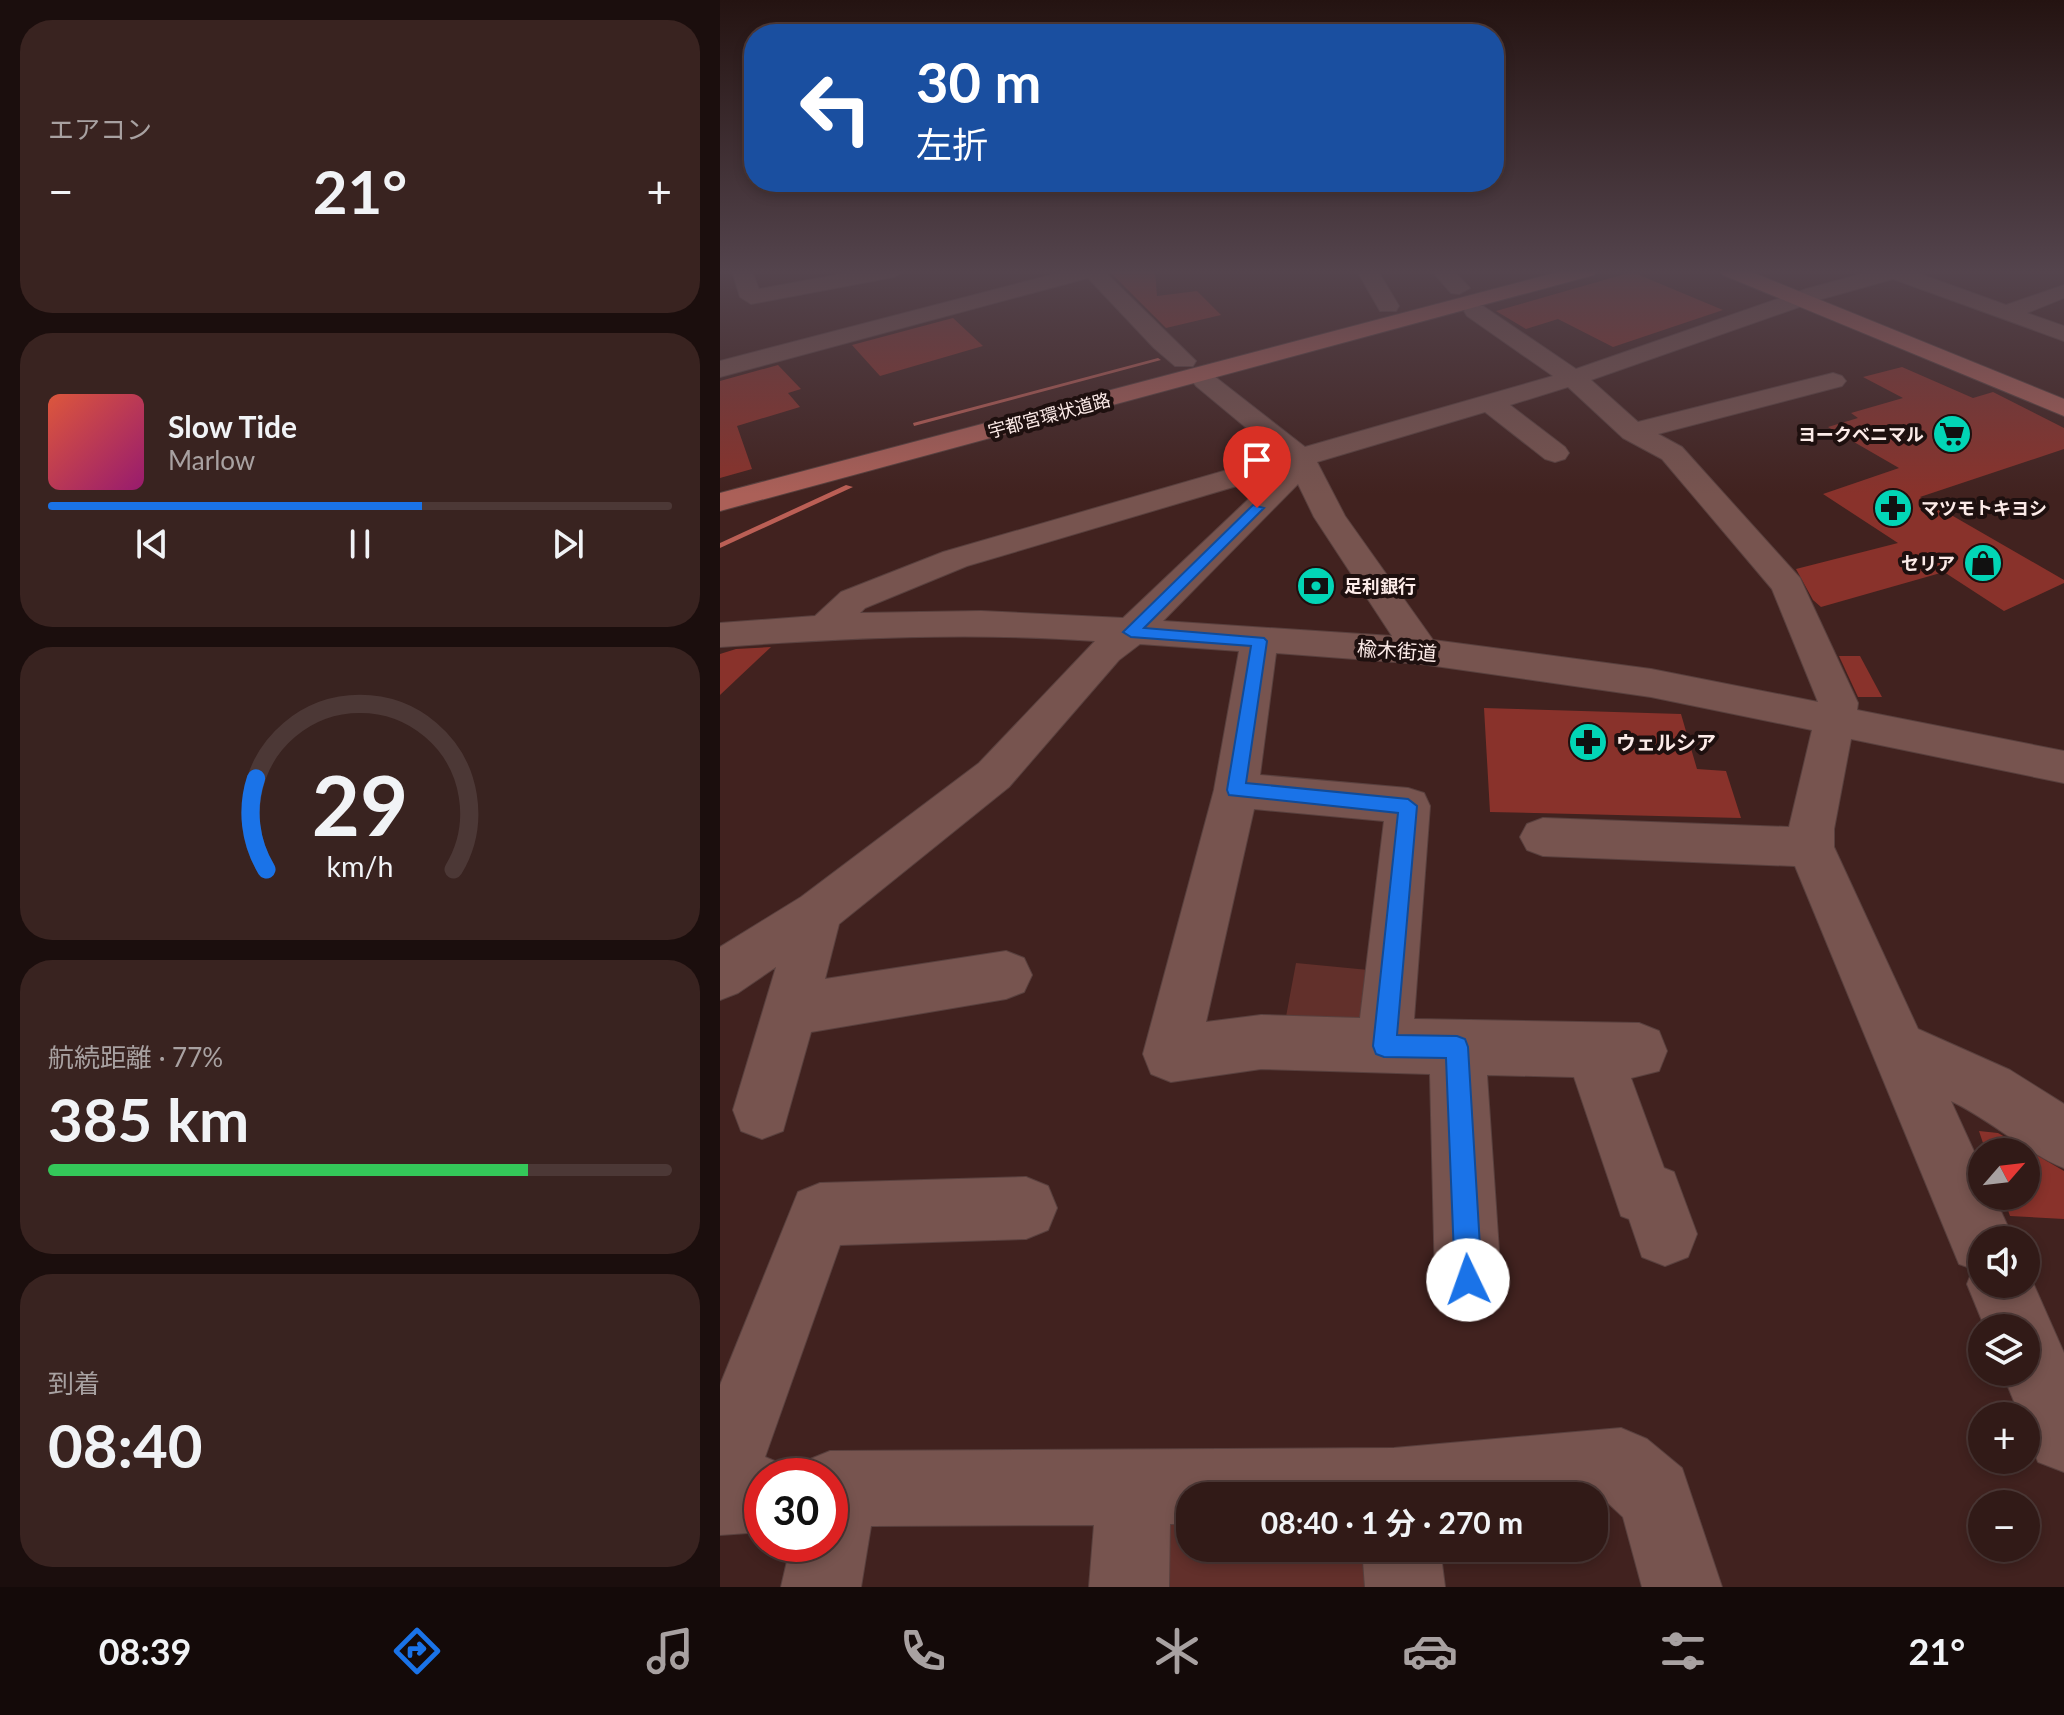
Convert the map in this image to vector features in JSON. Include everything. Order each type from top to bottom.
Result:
[{"type":"main road","points":[[1195,371],[1272,345]]},
{"type":"main road","name":"宇都宮環状道路","points":[[720,502],[1288,345]]},
{"type":"main road","points":[[1116,392],[1290,345]]},
{"type":"main road","points":[[1918,345],[2064,408]]},
{"type":"main road","points":[[1933,345],[2064,395]]},
{"type":"main road","name":"宇都宮環状道路","points":[[720,489],[1116,392]]},
{"type":"street","points":[[720,369],[811,345]]},
{"type":"street","points":[[1164,345],[1301,461],[1330,517],[1421,651]]},
{"type":"street","points":[[1544,345],[1573,378],[1633,432],[1672,453],[1788,586],[1838,703],[1811,829],[1811,847],[1902,1050],[1976,1226]]},
{"type":"street","points":[[825,627],[853,600],[955,559],[1301,461],[1573,378],[1668,345]]},
{"type":"street","points":[[1633,432],[1833,381]]},
{"type":"street","points":[[1489,402],[1555,453]]},
{"type":"street","points":[[720,976],[818,912],[994,775],[1106,651],[1131,632],[1301,461]]},
{"type":"street","name":"楡木街道","points":[[720,635],[825,627],[951,623],[1421,651],[1620,678],[2064,767]]},
{"type":"street","points":[[1259,641],[1236,790],[1171,1054],[1261,1042],[1616,1051],[1643,1194],[1652,1194],[1665,1234]]},
{"type":"street","points":[[1236,790],[1408,806],[1384,1046]]},
{"type":"street","points":[[1543,837],[1811,847]]},
{"type":"street","points":[[762,1110],[818,912]]},
{"type":"street","points":[[791,1010],[1007,971]]},
{"type":"street","points":[[1457,1047],[1468,1280]]},
{"type":"street","points":[[1902,1050],[1990,1090],[2064,1138]]},
{"type":"street","points":[[728,1438],[820,1214],[1026,1208]]},
{"type":"street","points":[[2040,1379],[2064,1436]]},
{"type":"street","points":[[1536,1482],[1621,1465],[1655,1495],[1682,1587]]},
{"type":"street","points":[[848,1514],[1134,1487],[1176,1491]]},
{"type":"street","points":[[1129,1587],[1134,1487]]},
{"type":"street","points":[[720,1497],[744,1495]]},
{"type":"street","points":[[821,1587],[825,1562]]},
{"type":"street","points":[[1402,1562],[1405,1587]]},
{"type":"shaded area","points":[[1158,358],[1161,360],[914,426],[913,423]]},
{"type":"shaded area","points":[[846,485],[853,487],[720,548],[720,543]]},
{"type":"shaded area","points":[[1296,963],[1379,971],[1362,1027],[1285,1022]]},
{"type":"shaded area","points":[[1168,1511],[1176,1511],[1176,1562],[1362,1562],[1365,1587],[1164,1587]]},
{"type":"building","points":[[852,345],[983,346],[880,376]]},
{"type":"building","points":[[778,365],[801,389],[788,393],[800,407],[737,426],[752,469],[720,478],[720,381]]},
{"type":"building","points":[[1902,367],[1973,398],[1993,392],[2064,428],[2064,449],[1920,497],[2064,580],[2064,583],[2004,611],[1944,572],[1821,607],[1813,600],[1796,569],[1898,543],[1823,494],[1899,468],[1828,427],[1858,418],[1851,413],[1903,398],[1863,377]]},
{"type":"building","points":[[771,647],[720,695],[720,654],[736,649]]},
{"type":"building","points":[[1839,656],[1860,656],[1882,697],[1858,697]]},
{"type":"building","name":"ウェルシア","points":[[1484,708],[1681,714],[1697,769],[1726,771],[1741,818],[1490,812]]},
{"type":"building","points":[[1979,1131],[1998,1133],[2007,1138],[1981,1138]]},
{"type":"building","points":[[2040,1157],[2064,1171],[2064,1219],[2010,1216],[2008,1210],[2040,1210]]},
{"type":"place","name":"ヨークベニマル","points":[[1952,434]]},
{"type":"place","name":"マツモトキヨシ","points":[[1893,508]]},
{"type":"place","name":"セリア","points":[[1983,563]]},
{"type":"place","name":"足利銀行","points":[[1316,586]]},
{"type":"place","name":"ウェルシア","points":[[1588,742]]},
{"type":"route","points":[[1257,508],[1131,632],[1259,641],[1236,790],[1408,806],[1384,1046],[1457,1047],[1468,1280]]}]
